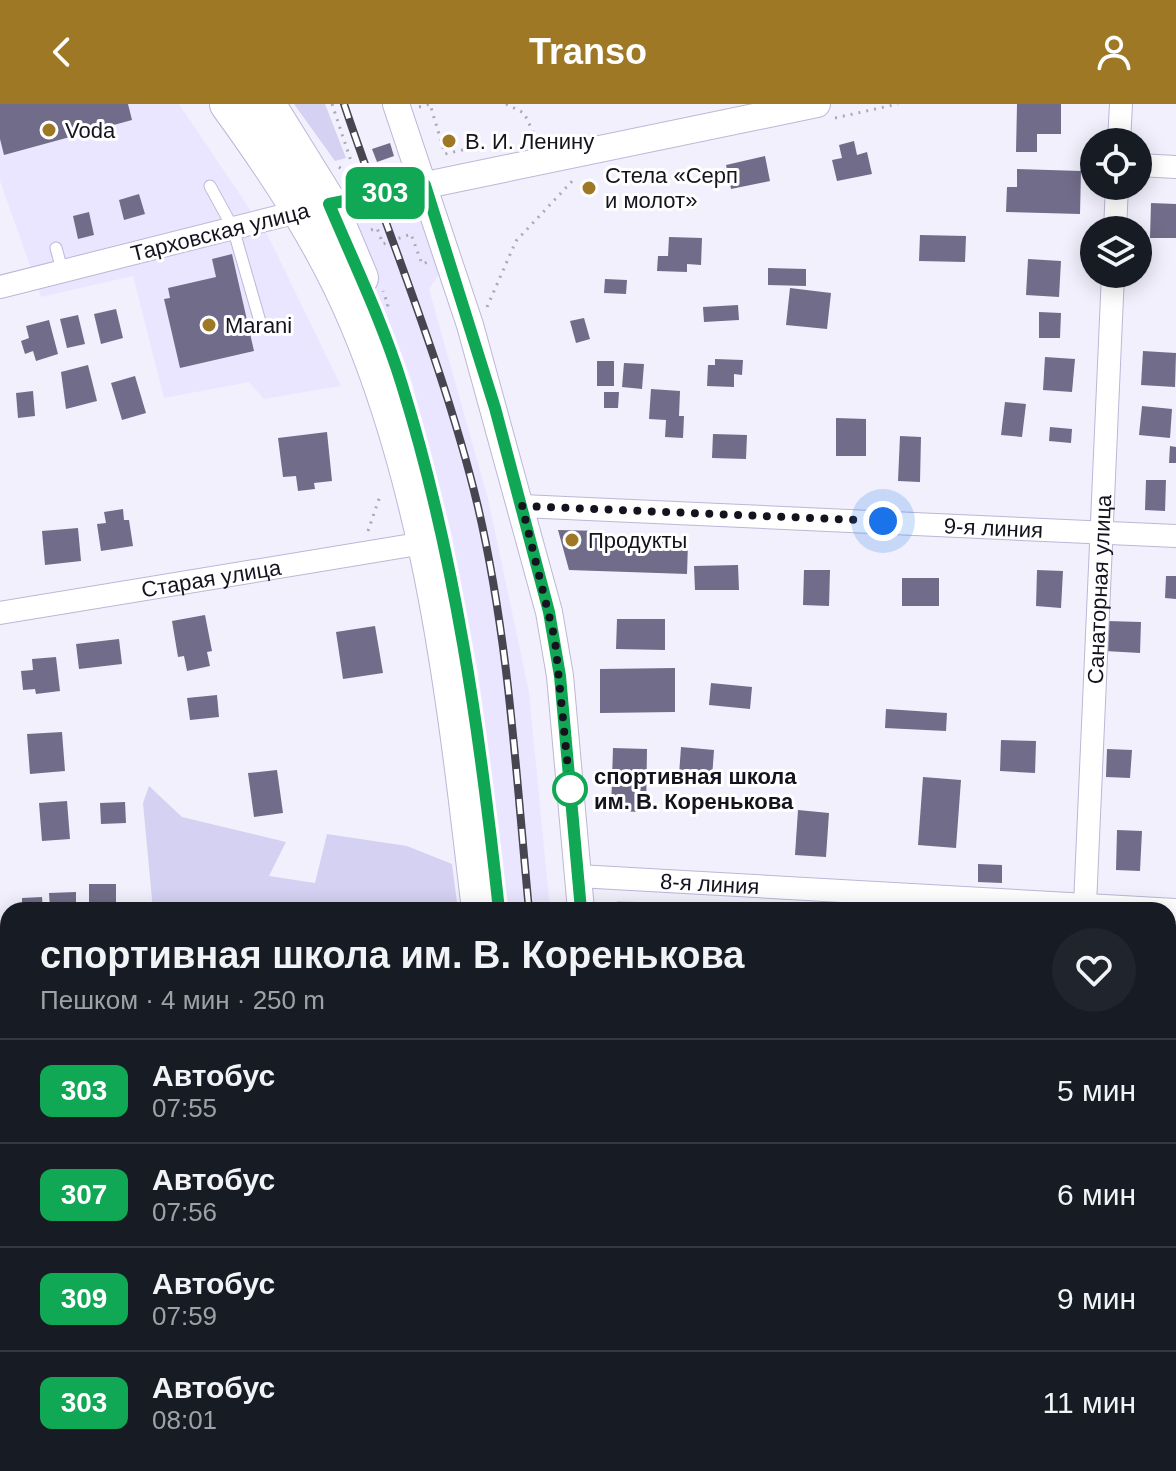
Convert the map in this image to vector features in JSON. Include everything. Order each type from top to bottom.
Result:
[{"type":"highway","points":[[228,104],[331,204],[424,543],[463,765],[479,902]]},
{"type":"highway","points":[[267,104],[331,204],[402,382],[428,477],[468,674],[498,902]]},
{"type":"street","points":[[396,104],[470,325],[522,506],[555,640],[580,902]]},
{"type":"street","name":"Тарховская улица","points":[[0,287],[331,204],[817,104]]},
{"type":"street","points":[[1120,128],[1121,104]]},
{"type":"street","points":[[1152,166],[1176,167]]},
{"type":"street","name":"Санаторная улица","points":[[1085,902],[1112,288]]},
{"type":"street","name":"9-я линия","points":[[522,506],[1176,536]]},
{"type":"street","name":"Старая улица","points":[[0,613],[424,543]]},
{"type":"street","name":"8-я линия","points":[[578,876],[922,902]]},
{"type":"lane","points":[[210,186],[233,228],[261,325]]},
{"type":"lane","points":[[56,248],[63,273]]},
{"type":"path","points":[[331,204],[332,104]]},
{"type":"path","points":[[430,104],[445,154],[471,148]]},
{"type":"path","points":[[506,104],[524,113],[535,136]]},
{"type":"path","points":[[486,309],[516,241],[579,174]]},
{"type":"path","points":[[389,242],[398,238]]},
{"type":"path","points":[[353,555],[369,530],[380,496]]},
{"type":"shaded area","points":[[0,104],[179,104],[268,236],[341,386],[264,399],[249,382],[164,398],[133,276],[41,297],[0,181]]},
{"type":"shaded area","points":[[294,104],[325,104],[346,158],[335,161]]},
{"type":"shaded area","points":[[417,200],[443,269],[429,289],[488,499],[529,692],[549,902],[508,902],[478,671],[451,530],[411,378],[351,227]]},
{"type":"shaded area","points":[[149,786],[182,817],[286,842],[269,876],[315,883],[327,834],[407,846],[452,864],[457,902],[152,902],[143,803]]},
{"type":"building","name":"Voda","points":[[0,104],[128,104],[132,120],[4,155],[0,139]]},
{"type":"building","points":[[1017,104],[1061,104],[1061,134],[1037,134],[1037,152],[1016,152]]},
{"type":"building","points":[[854,141],[857,155],[867,152],[872,174],[837,181],[832,160],[842,158],[839,145]]},
{"type":"building","points":[[390,143],[394,156],[377,162],[372,149]]},
{"type":"building","points":[[765,156],[770,181],[731,189],[726,165]]},
{"type":"building","points":[[1017,169],[1080,171],[1080,214],[1006,212],[1007,187],[1017,187]]},
{"type":"building","points":[[139,194],[145,214],[124,220],[119,200]]},
{"type":"building","points":[[1151,203],[1176,204],[1176,238],[1152,238]]},
{"type":"building","points":[[89,212],[94,235],[78,239],[73,216]]},
{"type":"building","points":[[920,235],[966,236],[965,262],[919,261]]},
{"type":"building","points":[[669,237],[702,238],[701,265],[687,264],[687,272],[657,271],[658,256],[668,256]]},
{"type":"building","name":"Marani","points":[[232,254],[254,351],[180,368],[164,299],[170,298],[168,288],[216,277],[212,259]]},
{"type":"building","points":[[1028,259],[1061,261],[1059,297],[1026,295]]},
{"type":"building","points":[[768,268],[806,269],[806,286],[768,285]]},
{"type":"building","points":[[605,279],[627,280],[626,294],[604,293]]},
{"type":"building","points":[[790,288],[831,293],[827,329],[786,325]]},
{"type":"building","points":[[738,305],[739,320],[704,322],[703,307]]},
{"type":"building","points":[[116,309],[123,338],[101,344],[94,314]]},
{"type":"building","points":[[1039,312],[1061,313],[1060,338],[1039,338]]},
{"type":"building","points":[[78,315],[85,344],[67,348],[60,319]]},
{"type":"building","points":[[584,318],[590,339],[576,343],[570,321]]},
{"type":"building","points":[[49,320],[58,354],[36,361],[33,351],[25,354],[21,341],[29,338],[26,326]]},
{"type":"building","points":[[1143,351],[1176,353],[1175,387],[1141,385]]},
{"type":"building","points":[[1045,357],[1075,359],[1072,392],[1043,390]]},
{"type":"building","points":[[715,359],[743,360],[742,375],[734,374],[734,387],[707,386],[708,365],[715,365]]},
{"type":"building","points":[[597,361],[614,361],[614,386],[597,386]]},
{"type":"building","points":[[624,363],[644,364],[642,389],[622,387]]},
{"type":"building","points":[[88,365],[97,401],[66,409],[61,372]]},
{"type":"building","points":[[135,376],[146,413],[122,420],[111,383]]},
{"type":"building","points":[[651,389],[680,391],[679,416],[684,416],[683,438],[665,437],[666,420],[649,419]]},
{"type":"building","points":[[33,391],[35,416],[18,418],[16,393]]},
{"type":"building","points":[[604,392],[619,392],[618,408],[604,408]]},
{"type":"building","points":[[1005,402],[1026,404],[1022,437],[1001,435]]},
{"type":"building","points":[[1142,406],[1172,409],[1170,438],[1139,435]]},
{"type":"building","points":[[836,418],[866,419],[866,456],[836,456]]},
{"type":"building","points":[[1050,427],[1072,429],[1071,443],[1049,441]]},
{"type":"building","points":[[327,432],[332,481],[314,483],[315,489],[298,491],[296,476],[283,477],[278,438]]},
{"type":"building","points":[[713,434],[747,435],[746,459],[712,458]]},
{"type":"building","points":[[900,436],[921,437],[920,482],[898,481]]},
{"type":"building","points":[[1170,446],[1176,447],[1176,463],[1169,463]]},
{"type":"building","points":[[1146,480],[1166,480],[1165,511],[1145,510]]},
{"type":"building","points":[[123,509],[124,520],[129,520],[133,546],[101,551],[97,524],[106,523],[104,512]]},
{"type":"building","points":[[78,528],[81,561],[45,565],[42,531]]},
{"type":"building","points":[[558,530],[604,531],[604,540],[688,543],[687,574],[569,570]]},
{"type":"building","points":[[738,565],[739,590],[695,590],[694,566]]},
{"type":"building","points":[[804,570],[830,570],[829,606],[803,605]]},
{"type":"building","points":[[1037,570],[1063,571],[1061,608],[1036,606]]},
{"type":"building","points":[[1166,576],[1176,576],[1176,599],[1165,598]]},
{"type":"building","points":[[902,578],[939,578],[939,606],[902,606]]},
{"type":"building","points":[[205,615],[212,651],[207,652],[210,666],[187,671],[184,656],[178,657],[172,621]]},
{"type":"building","points":[[617,619],[665,619],[665,650],[616,649]]},
{"type":"building","points":[[1107,621],[1141,622],[1140,653],[1105,651]]},
{"type":"building","points":[[375,626],[383,673],[343,679],[336,632]]},
{"type":"building","points":[[119,639],[122,664],[79,669],[76,644]]},
{"type":"building","points":[[56,657],[60,691],[36,694],[35,689],[23,690],[21,671],[33,670],[32,659]]},
{"type":"building","points":[[675,668],[675,712],[600,713],[600,669]]},
{"type":"building","points":[[711,683],[752,687],[750,709],[709,705]]},
{"type":"building","points":[[217,695],[219,717],[190,720],[187,698]]},
{"type":"building","points":[[886,709],[947,713],[946,731],[885,728]]},
{"type":"building","points":[[62,732],[65,771],[30,774],[27,734]]},
{"type":"building","points":[[1001,740],[1036,741],[1035,773],[1000,771]]},
{"type":"building","points":[[681,747],[714,750],[712,778],[679,775]]},
{"type":"building","points":[[613,748],[647,749],[646,812],[611,811]]},
{"type":"building","points":[[1107,749],[1132,750],[1130,778],[1106,777]]},
{"type":"building","points":[[277,770],[283,813],[254,817],[248,773]]},
{"type":"building","points":[[923,777],[961,780],[956,848],[918,845]]},
{"type":"building","points":[[67,801],[70,839],[42,841],[39,803]]},
{"type":"building","points":[[125,802],[126,823],[101,824],[100,803]]},
{"type":"building","points":[[798,810],[829,813],[826,857],[795,855]]},
{"type":"building","points":[[1117,830],[1142,831],[1140,871],[1116,870]]},
{"type":"building","points":[[978,864],[1002,865],[1002,883],[978,882]]},
{"type":"building","points":[[89,884],[116,884],[116,902],[89,902]]},
{"type":"building","points":[[76,892],[76,902],[50,902],[49,893]]},
{"type":"building","points":[[42,897],[42,902],[22,902],[22,898]]},
{"type":"railway","points":[[344,104],[433,354],[478,507],[504,657],[528,902]]},
{"type":"bus line","name":"303","points":[[498,902],[468,674],[428,477],[402,382],[329,204],[425,185],[495,408],[549,612],[560,676],[580,902]]},
{"type":"place","name":"Voda","points":[[49,130]]},
{"type":"place","name":"В. И. Ленину","points":[[449,141]]},
{"type":"place","name":"Стела «Серп и молот»","points":[[589,188]]},
{"type":"place","name":"Marani","points":[[209,325]]},
{"type":"place","name":"Продукты","points":[[572,540]]},
{"type":"place","name":"спортивная школа им. В. Коренькова","points":[[570,789]]},
{"type":"route","points":[[570,789],[555,640],[522,506],[883,521]]}]
